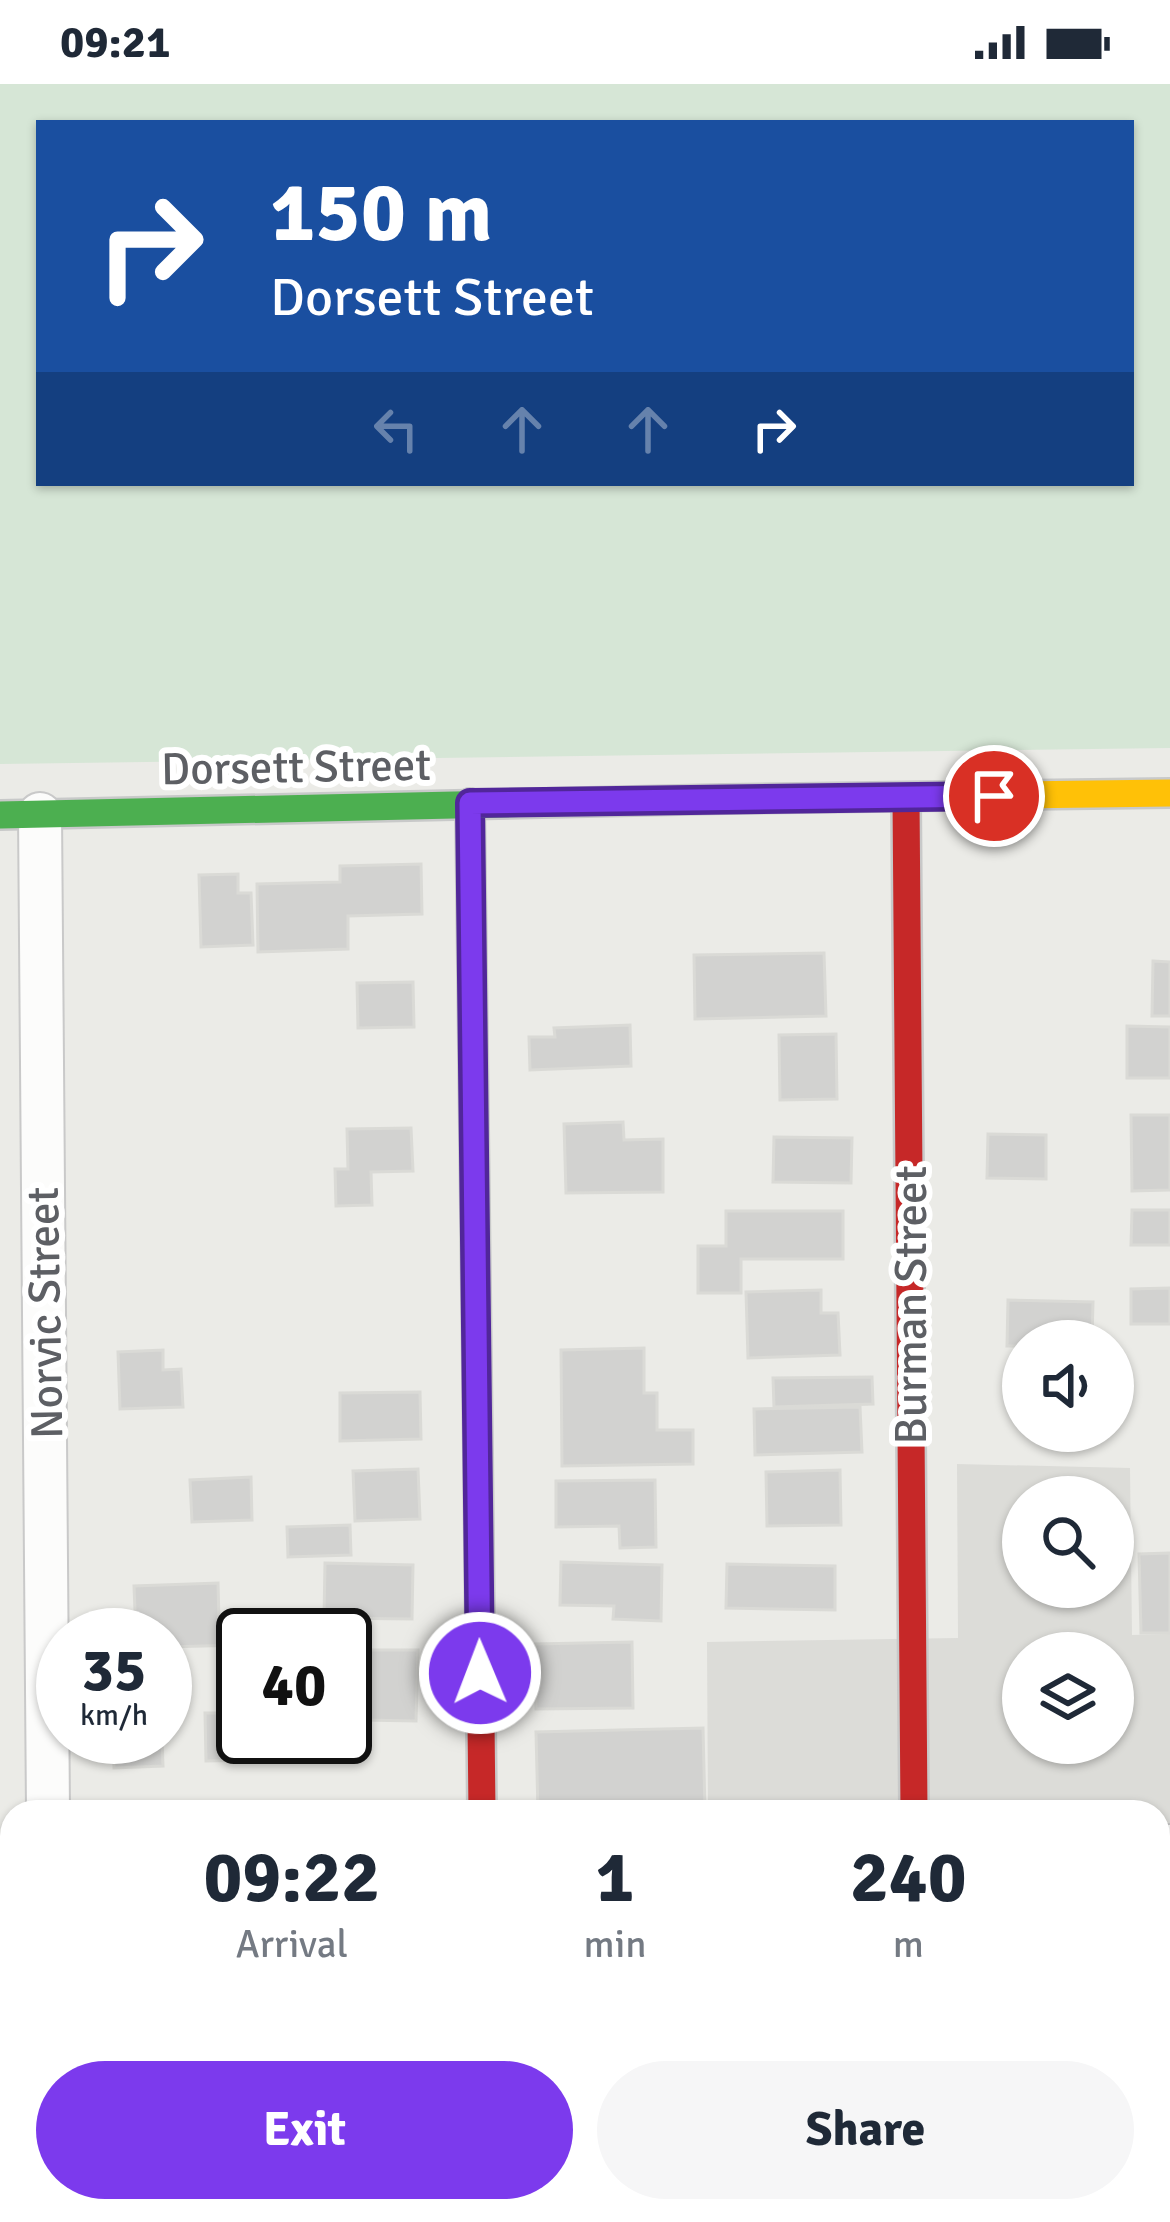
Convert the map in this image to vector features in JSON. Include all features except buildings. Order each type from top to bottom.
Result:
[{"type":"street","name":"Dorsett Street","points":[[20,815],[1170,793]]},
{"type":"street","name":"Burman Street","points":[[906,798],[914,1800]]},
{"type":"street","points":[[470,803],[482,1800]]},
{"type":"street","name":"Norvic Street","points":[[20,815],[49,1800]]},
{"type":"shaded area","points":[[957,1464],[1130,1468],[1130,1476],[1002,1476],[1002,1608],[1132,1608],[1132,1632],[1002,1632],[1002,1764],[1134,1764],[1134,1635],[1170,1634],[1170,1800],[708,1800],[707,1642],[958,1638]]},
{"type":"green space","points":[[0,84],[1170,84],[1170,748],[0,764]]},
{"type":"traffic: fast","points":[[0,815],[724,799]]},
{"type":"traffic: fast","points":[[470,803],[478,1454]]},
{"type":"traffic: slow","points":[[724,799],[1170,793]]},
{"type":"traffic: jam","points":[[906,798],[914,1800]]},
{"type":"traffic: jam","points":[[478,1454],[482,1800]]},
{"type":"route","points":[[480,1673],[470,803],[994,796]]}]
